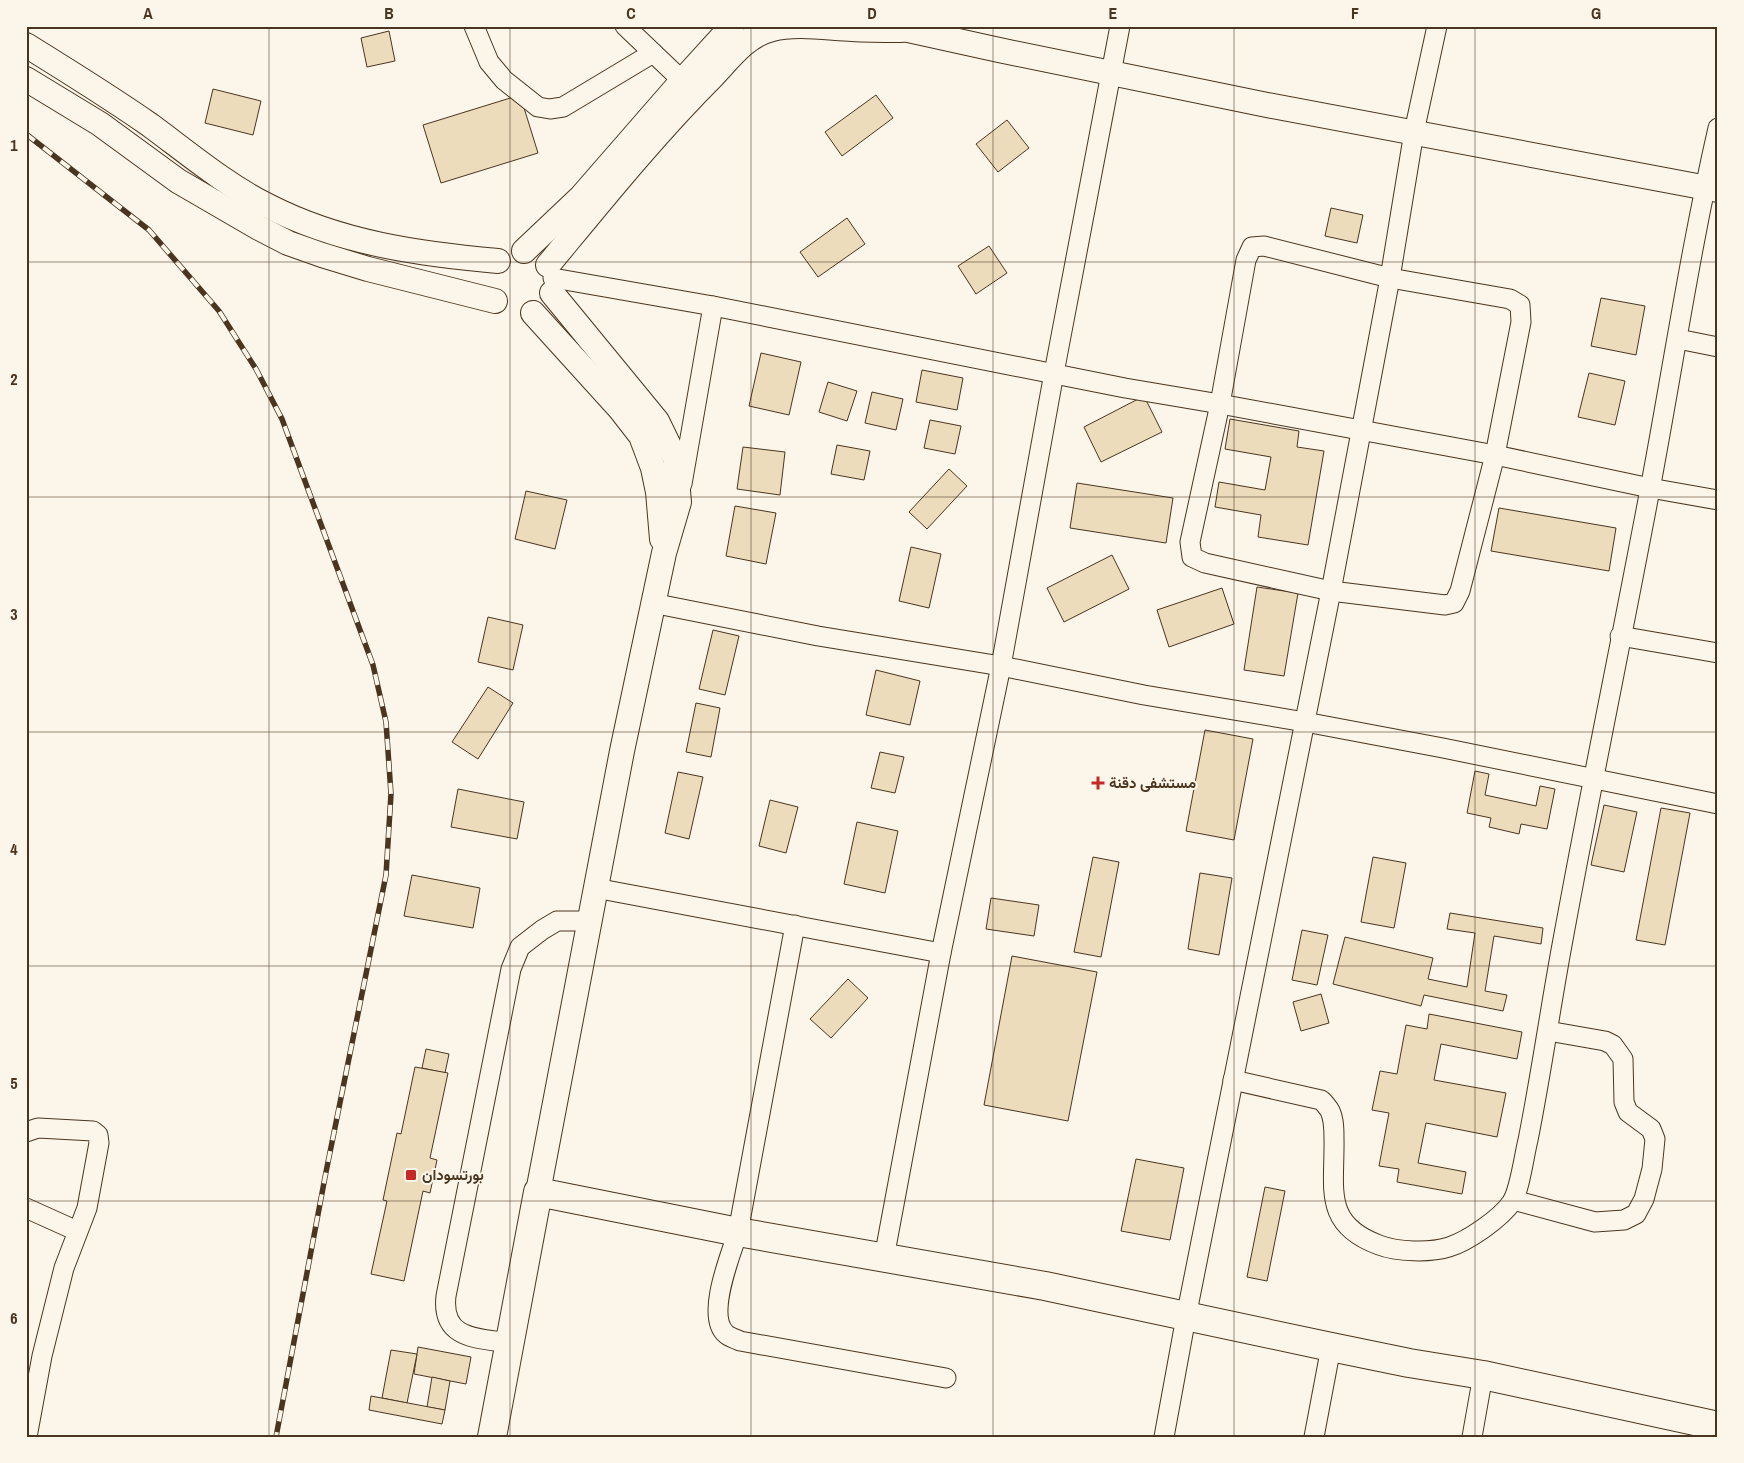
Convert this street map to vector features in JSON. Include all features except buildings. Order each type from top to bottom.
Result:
[{"type":"highway","points":[[492,1437],[538,1192],[738,1232],[1045,1286],[1409,1363],[1483,1375],[1718,1426]]},
{"type":"main road","points":[[538,1192],[595,888],[652,603],[679,502],[675,458],[649,428],[551,279],[537,256],[524,251],[510,253],[498,261],[491,274],[490,288],[495,301],[505,311],[519,315],[533,313],[544,305],[551,279],[732,26]]},
{"type":"main road","points":[[524,251],[581,197],[689,87],[757,34],[772,27],[806,26],[854,30],[896,28],[1112,74],[1711,188]]},
{"type":"main road","points":[[26,45],[120,104],[233,186],[293,218],[330,232],[371,244],[443,256],[498,261]]},
{"type":"main road","points":[[26,79],[100,124],[178,180],[258,228],[288,243],[368,269],[495,301]]},
{"type":"main road","points":[[533,313],[620,409],[649,428]]},
{"type":"main road","points":[[649,428],[664,553]]},
{"type":"street","points":[[474,26],[488,62],[504,80],[538,108],[564,107],[653,54]]},
{"type":"street","points":[[624,26],[689,87]]},
{"type":"street","points":[[884,1258],[941,953],[1001,666],[1120,26]]},
{"type":"street","points":[[1164,1437],[1186,1317],[1331,591],[1390,278],[1414,132],[1437,26]]},
{"type":"street","points":[[1233,1080],[1321,1100],[1330,1110],[1334,1128],[1335,1207],[1344,1222],[1357,1234],[1378,1245],[1406,1251],[1447,1248],[1470,1236],[1497,1218],[1513,1200],[1529,1134],[1592,778],[1678,339],[1711,188],[1718,128]]},
{"type":"street","points":[[1264,246],[1390,278],[1510,299],[1520,305],[1521,322],[1495,455],[1460,591],[1454,603],[1445,605],[1331,591],[1205,563],[1192,557],[1190,542],[1220,404],[1246,260],[1252,247],[1264,246]]},
{"type":"street","points":[[551,279],[713,306],[1125,388],[1495,455],[1650,488],[1718,500]]},
{"type":"street","points":[[679,502],[713,306]]},
{"type":"street","points":[[1678,339],[1718,347]]},
{"type":"street","points":[[652,603],[818,636],[1001,666],[1144,695],[1305,722],[1718,804]]},
{"type":"street","points":[[1620,636],[1718,653]]},
{"type":"street","points":[[595,888],[941,953]]},
{"type":"street","points":[[510,1343],[469,1337],[459,1333],[447,1317],[444,1307],[446,1296],[511,969],[520,948],[542,930],[557,921],[589,921]]},
{"type":"street","points":[[795,926],[738,1232],[724,1276],[717,1312],[720,1324],[726,1334],[740,1341],[946,1378]]},
{"type":"street","points":[[1513,1200],[1596,1222],[1624,1220],[1636,1214],[1644,1199],[1652,1169],[1655,1139],[1650,1129],[1628,1112],[1624,1102],[1623,1058],[1619,1051],[1605,1041],[1548,1031]]},
{"type":"street","points":[[26,1132],[38,1128],[93,1131],[98,1135],[99,1143],[88,1199],[64,1268],[42,1356],[27,1437]]},
{"type":"street","points":[[26,1208],[77,1231]]},
{"type":"street","points":[[1314,1437],[1331,1347]]},
{"type":"street","points":[[1472,1437],[1483,1375]]},
{"type":"railway","points":[[26,134],[149,230],[219,311],[256,369],[282,419],[373,665],[386,722],[391,794],[386,875],[326,1172],[276,1437]]},
{"type":"place","name":"مستشفى دقنة","points":[[1098,783]]},
{"type":"place","name":"بورتسودان","points":[[411,1175]]}]
